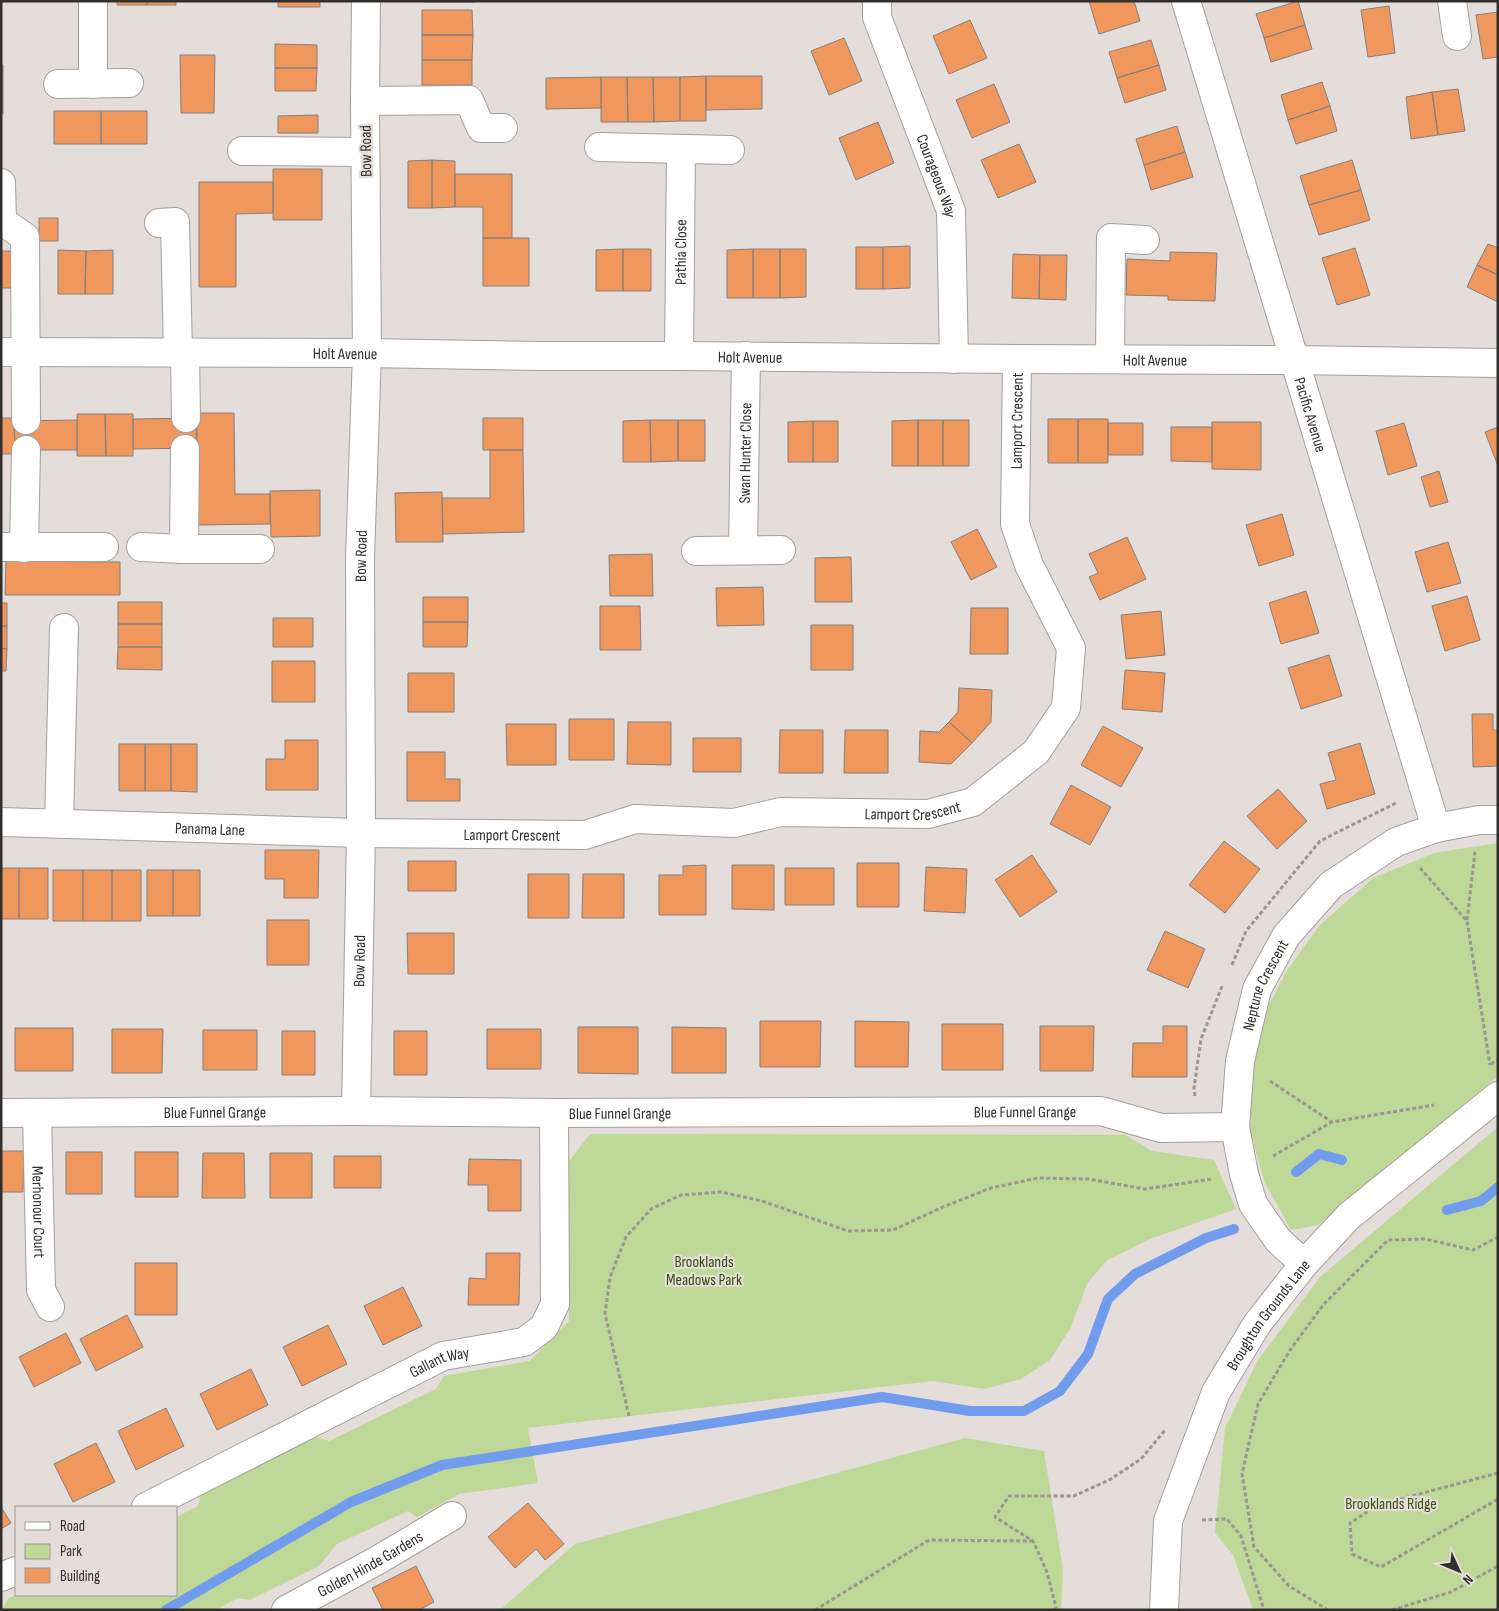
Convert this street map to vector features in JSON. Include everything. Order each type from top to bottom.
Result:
[{"type":"street","points":[[93,1],[93,84]]},
{"type":"street","name":"Bow Road","points":[[356,1111],[361,832],[360,558],[367,353],[366,1]]},
{"type":"street","name":"Courageous Way","points":[[877,1],[877,17],[951,212],[954,358]]},
{"type":"street","name":"Pacific Avenue","points":[[1186,1],[1436,828]]},
{"type":"street","points":[[1452,1],[1457,36]]},
{"type":"street","points":[[58,84],[129,83]]},
{"type":"street","points":[[365,101],[469,100],[481,128],[503,128]]},
{"type":"street","points":[[599,147],[730,150]]},
{"type":"street","name":"Pathia Close","points":[[678,356],[681,149]]},
{"type":"street","points":[[242,151],[365,152]]},
{"type":"street","points":[[1,183],[2,221],[25,237],[13,352],[26,420]]},
{"type":"street","points":[[159,222],[175,222],[186,418]]},
{"type":"street","points":[[1110,359],[1111,238],[1145,240]]},
{"type":"street","name":"Holt Avenue","points":[[13,352],[367,353],[1498,363]]},
{"type":"street","name":"Swan Hunter Close","points":[[743,550],[746,356]]},
{"type":"street","name":"Lamport Crescent","points":[[361,832],[586,835],[634,819],[734,823],[781,812],[928,814],[974,802],[1036,752],[1066,708],[1071,648],[1029,565],[1015,524],[1017,359]]},
{"type":"street","points":[[184,549],[185,449]]},
{"type":"street","points":[[26,450],[13,548],[104,547]]},
{"type":"street","points":[[141,547],[260,549]]},
{"type":"street","points":[[696,551],[781,550]]},
{"type":"street","points":[[59,823],[64,628]]},
{"type":"street","name":"Neptune Crescent","points":[[1304,1264],[1278,1240],[1254,1204],[1244,1174],[1235,1127],[1240,1061],[1258,989],[1286,936],[1332,885],[1396,842],[1436,828],[1488,820]]},
{"type":"street","name":"Panama Lane","points":[[1,822],[361,832]]},
{"type":"street","name":"Broughton Grounds Lane","points":[[1164,1610],[1168,1522],[1216,1392],[1257,1324],[1304,1264],[1350,1216],[1498,1096]]},
{"type":"street","name":"Blue Funnel Grange","points":[[1,1113],[1101,1111],[1161,1128],[1235,1127]]},
{"type":"street","name":"Gallant Way","points":[[148,1506],[443,1356],[524,1342],[544,1327],[555,1304],[554,1113]]},
{"type":"street","name":"Merhonour Court","points":[[37,1114],[41,1290],[50,1307]]},
{"type":"street","name":"Golden Hinde Gardens","points":[[286,1610],[378,1560],[452,1516]]},
{"type":"street","points":[[1,1578],[15,1571]]},
{"type":"path","points":[[1488,820],[1467,921],[1490,1065]]},
{"type":"path","points":[[1396,842],[1467,921]]},
{"type":"path","points":[[1483,1070],[1498,1058]]},
{"type":"path","points":[[1240,1061],[1332,1122]]},
{"type":"path","points":[[630,1416],[605,1314],[610,1277],[626,1237],[652,1209],[681,1195],[721,1192],[762,1200],[848,1231],[893,1230],[945,1206],[991,1188],[1038,1178],[1088,1179],[1145,1189],[1244,1174],[1332,1122],[1439,1104]]},
{"type":"path","points":[[1328,1610],[1289,1586],[1254,1547],[1242,1474],[1258,1404],[1290,1350],[1324,1304],[1388,1240],[1426,1239],[1473,1250],[1498,1238]]},
{"type":"path","points":[[1054,1610],[1056,1607],[1047,1572],[1033,1541],[995,1517],[1009,1496],[1074,1496],[1111,1479],[1141,1459],[1165,1432],[1169,1423]]},
{"type":"path","points":[[1498,1473],[1378,1505],[1350,1523],[1352,1554],[1382,1566],[1498,1499]]},
{"type":"path","points":[[1168,1522],[1227,1520],[1241,1536],[1264,1610]]},
{"type":"path","points":[[815,1610],[929,1540],[1033,1541]]},
{"type":"path","points":[[1392,1610],[1451,1592],[1498,1566]]},
{"type":"green space","points":[[1498,843],[1498,1076],[1318,1225],[1291,1230],[1265,1183],[1250,1132],[1252,1067],[1267,1009],[1286,972],[1319,926],[1373,878],[1434,853]]},
{"type":"green space","name":"Brooklands Ridge","points":[[1498,1127],[1498,1610],[1253,1610],[1233,1555],[1215,1533],[1225,1428],[1258,1360],[1320,1277]]},
{"type":"green space","name":"Brooklands Meadows Park","points":[[590,1134],[1125,1135],[1152,1151],[1214,1160],[1236,1209],[1150,1239],[1106,1261],[1087,1284],[1070,1329],[1050,1360],[1021,1379],[985,1389],[933,1381],[528,1428],[538,1483],[459,1494],[417,1517],[408,1511],[337,1544],[319,1566],[250,1600],[238,1598],[215,1610],[2,1610],[9,1598],[15,1596],[178,1596],[178,1516],[198,1506],[202,1491],[310,1435],[329,1441],[436,1389],[444,1376],[530,1361],[569,1321],[567,1164]]},
{"type":"green space","points":[[965,1438],[1044,1451],[1063,1570],[1061,1610],[500,1610],[575,1544]]},
{"type":"building","points":[[117,1],[147,1],[147,5],[117,5]]},
{"type":"building","points":[[147,1],[176,1],[176,5],[147,5]]},
{"type":"building","points":[[278,1],[320,1],[320,7],[278,7]]},
{"type":"building","points":[[475,1],[475,2],[424,2]]},
{"type":"building","points":[[1089,1],[1134,1],[1140,21],[1099,34]]},
{"type":"building","points":[[1298,1],[1305,25],[1264,38],[1256,14]]},
{"type":"building","points":[[1389,6],[1395,53],[1368,57],[1361,10]]},
{"type":"building","points":[[422,10],[472,10],[473,35],[422,35]]},
{"type":"building","points":[[1498,12],[1498,57],[1483,59],[1476,15]]},
{"type":"building","points":[[970,20],[987,58],[949,74],[933,36]]},
{"type":"building","points":[[1305,25],[1312,49],[1271,62],[1264,38]]},
{"type":"building","points":[[422,35],[473,35],[472,60],[422,60]]},
{"type":"building","points":[[844,38],[862,81],[829,95],[811,51]]},
{"type":"building","points":[[1151,40],[1159,65],[1117,78],[1109,52]]},
{"type":"building","points":[[275,44],[317,45],[317,68],[275,68]]},
{"type":"building","points":[[180,55],[215,55],[214,113],[181,113]]},
{"type":"building","points":[[422,60],[472,60],[472,85],[422,85]]},
{"type":"building","points":[[1,65],[3,65],[3,114],[1,114]]},
{"type":"building","points":[[1159,65],[1166,90],[1125,103],[1117,78]]},
{"type":"building","points":[[275,68],[317,68],[316,91],[275,91]]},
{"type":"building","points":[[706,76],[762,76],[762,109],[706,110]]},
{"type":"building","points":[[706,76],[706,121],[680,121],[680,77]]},
{"type":"building","points":[[601,77],[601,108],[546,109],[546,78]]},
{"type":"building","points":[[601,77],[627,77],[628,122],[601,122]]},
{"type":"building","points":[[627,77],[653,77],[654,122],[628,122]]},
{"type":"building","points":[[653,77],[680,77],[680,121],[654,122]]},
{"type":"building","points":[[1322,82],[1330,106],[1288,120],[1281,95]]},
{"type":"building","points":[[994,84],[1010,122],[972,138],[956,100]]},
{"type":"building","points":[[1458,89],[1465,131],[1438,135],[1432,92]]},
{"type":"building","points":[[1432,92],[1438,135],[1411,139],[1406,97]]},
{"type":"building","points":[[1330,106],[1337,131],[1296,144],[1288,120]]},
{"type":"building","points":[[54,111],[101,111],[101,144],[54,144]]},
{"type":"building","points":[[101,111],[147,111],[147,144],[101,144]]},
{"type":"building","points":[[318,115],[318,133],[278,133],[278,116]]},
{"type":"building","points":[[878,122],[894,163],[856,180],[839,138]]},
{"type":"building","points":[[1177,126],[1185,152],[1144,165],[1136,139]]},
{"type":"building","points":[[1019,144],[1036,182],[998,198],[981,160]]},
{"type":"building","points":[[1185,152],[1193,177],[1151,190],[1144,165]]},
{"type":"building","points":[[432,160],[455,161],[455,207],[432,208]]},
{"type":"building","points":[[432,160],[432,208],[408,208],[408,161]]},
{"type":"building","points":[[1352,160],[1361,190],[1309,205],[1300,176]]},
{"type":"building","points":[[273,169],[322,169],[322,220],[273,220]]},
{"type":"building","points":[[455,174],[512,174],[512,238],[483,238],[483,207],[455,207]]},
{"type":"building","points":[[199,182],[273,182],[273,213],[236,214],[236,287],[199,287]]},
{"type":"building","points":[[1361,190],[1370,220],[1319,235],[1309,205]]},
{"type":"building","points":[[39,218],[58,218],[58,241],[39,241]]},
{"type":"building","points":[[483,238],[529,238],[529,286],[483,286]]},
{"type":"building","points":[[1488,244],[1498,248],[1498,275],[1477,265]]},
{"type":"building","points":[[910,246],[910,288],[883,289],[883,247]]},
{"type":"building","points":[[856,247],[883,247],[883,289],[856,289]]},
{"type":"building","points":[[1355,248],[1370,295],[1337,305],[1322,258]]},
{"type":"building","points":[[623,249],[651,249],[651,291],[623,291]]},
{"type":"building","points":[[623,249],[623,291],[596,291],[596,250]]},
{"type":"building","points":[[753,249],[780,249],[780,298],[753,298]]},
{"type":"building","points":[[753,249],[753,298],[727,298],[727,250]]},
{"type":"building","points":[[780,249],[806,249],[806,297],[780,298]]},
{"type":"building","points":[[58,250],[86,251],[85,294],[58,294]]},
{"type":"building","points":[[113,250],[113,294],[85,294],[86,251]]},
{"type":"building","points":[[1,251],[13,251],[14,288],[1,288]]},
{"type":"building","points":[[1170,252],[1217,253],[1215,301],[1168,300],[1168,296],[1126,295],[1127,259],[1170,261]]},
{"type":"building","points":[[1013,254],[1040,255],[1039,299],[1012,298]]},
{"type":"building","points":[[1040,255],[1067,255],[1066,300],[1039,299]]},
{"type":"building","points":[[1477,265],[1498,275],[1498,302],[1467,287]]},
{"type":"building","points":[[196,413],[234,413],[235,494],[270,494],[270,524],[197,525]]},
{"type":"building","points":[[77,414],[105,414],[106,456],[77,456]]},
{"type":"building","points":[[105,414],[133,414],[133,456],[106,456]]},
{"type":"building","points":[[1,418],[14,418],[15,454],[1,454]]},
{"type":"building","points":[[197,418],[197,448],[133,449],[133,419]]},
{"type":"building","points":[[483,418],[523,418],[523,450],[483,450]]},
{"type":"building","points":[[1048,419],[1078,419],[1078,463],[1048,463]]},
{"type":"building","points":[[1078,419],[1108,419],[1108,463],[1078,463]]},
{"type":"building","points":[[77,420],[77,450],[15,450],[14,421]]},
{"type":"building","points":[[650,420],[678,420],[678,461],[651,462]]},
{"type":"building","points":[[650,420],[651,462],[623,462],[623,421]]},
{"type":"building","points":[[678,420],[705,420],[705,461],[678,461]]},
{"type":"building","points":[[918,420],[943,420],[943,466],[918,466]]},
{"type":"building","points":[[918,420],[918,466],[892,466],[892,421]]},
{"type":"building","points":[[943,420],[969,420],[969,466],[943,466]]},
{"type":"building","points":[[813,421],[813,462],[788,462],[788,422]]},
{"type":"building","points":[[813,421],[838,421],[838,462],[813,462]]},
{"type":"building","points":[[1212,422],[1261,422],[1261,470],[1212,469]]},
{"type":"building","points":[[1108,423],[1143,423],[1143,455],[1108,455]]},
{"type":"building","points":[[1404,423],[1417,466],[1388,475],[1376,431]]},
{"type":"building","points":[[1171,427],[1212,427],[1212,462],[1171,461]]},
{"type":"building","points":[[1498,427],[1498,466],[1485,432]]},
{"type":"building","points":[[490,450],[523,450],[524,532],[443,534],[442,498],[490,498]]},
{"type":"building","points":[[1439,471],[1448,502],[1430,507],[1421,477]]},
{"type":"building","points":[[320,490],[320,536],[271,537],[270,491]]},
{"type":"building","points":[[442,492],[443,542],[396,542],[395,493]]},
{"type":"building","points":[[1282,514],[1294,555],[1259,566],[1246,525]]},
{"type":"building","points":[[977,529],[997,567],[971,580],[951,542]]},
{"type":"building","points":[[1127,537],[1146,579],[1100,600],[1089,577],[1098,573],[1089,554]]},
{"type":"building","points":[[1448,542],[1461,583],[1427,592],[1415,552]]},
{"type":"building","points":[[652,554],[653,596],[610,596],[609,555]]},
{"type":"building","points":[[851,557],[852,602],[815,602],[815,558]]},
{"type":"building","points":[[6,561],[120,562],[120,595],[5,595]]},
{"type":"building","points":[[763,587],[764,625],[717,626],[716,588]]},
{"type":"building","points":[[1306,591],[1319,633],[1281,644],[1269,603]]},
{"type":"building","points":[[1467,596],[1480,640],[1445,651],[1432,606]]},
{"type":"building","points":[[423,597],[468,597],[468,622],[423,622]]},
{"type":"building","points":[[118,602],[162,602],[162,624],[118,624]]},
{"type":"building","points":[[1,603],[7,603],[7,626],[1,626]]},
{"type":"building","points":[[600,606],[640,606],[641,650],[600,650]]},
{"type":"building","points":[[971,608],[1008,608],[1008,654],[970,654]]},
{"type":"building","points":[[1161,611],[1165,655],[1126,659],[1121,615]]},
{"type":"building","points":[[273,618],[313,618],[313,647],[273,647]]},
{"type":"building","points":[[423,622],[468,622],[467,647],[423,647]]},
{"type":"building","points":[[118,624],[162,624],[162,647],[118,647]]},
{"type":"building","points":[[811,625],[853,625],[853,670],[811,670]]},
{"type":"building","points":[[1,626],[7,626],[7,649],[1,648]]},
{"type":"building","points":[[118,647],[162,647],[162,670],[117,669]]},
{"type":"building","points":[[1,648],[7,649],[6,671],[1,671]]},
{"type":"building","points":[[1329,655],[1342,696],[1301,709],[1288,668]]},
{"type":"building","points":[[272,661],[315,661],[315,702],[272,702]]},
{"type":"building","points":[[1125,670],[1165,673],[1162,712],[1122,709]]},
{"type":"building","points":[[408,673],[454,673],[454,712],[408,712]]},
{"type":"building","points":[[959,688],[992,690],[991,722],[972,743],[949,722],[958,712]]},
{"type":"building","points":[[1472,714],[1493,714],[1493,730],[1498,730],[1498,766],[1473,767]]},
{"type":"building","points":[[569,719],[614,719],[614,760],[569,760]]},
{"type":"building","points":[[628,722],[671,722],[671,765],[627,764]]},
{"type":"building","points":[[949,722],[972,743],[951,764],[919,762],[920,731],[939,732]]},
{"type":"building","points":[[506,724],[556,724],[556,765],[507,765]]},
{"type":"building","points":[[1103,726],[1143,748],[1121,787],[1081,765]]},
{"type":"building","points":[[780,730],[823,730],[823,773],[779,773]]},
{"type":"building","points":[[845,730],[888,730],[888,773],[844,773]]},
{"type":"building","points":[[693,738],[741,738],[741,772],[693,772]]},
{"type":"building","points":[[285,740],[318,740],[318,790],[266,790],[266,759],[285,759]]},
{"type":"building","points":[[1360,743],[1375,794],[1327,809],[1320,784],[1336,780],[1328,753]]},
{"type":"building","points":[[119,744],[145,744],[145,791],[119,791]]},
{"type":"building","points":[[145,744],[171,744],[171,791],[145,791]]},
{"type":"building","points":[[171,744],[197,744],[197,792],[171,791]]},
{"type":"building","points":[[407,752],[445,752],[445,779],[460,779],[460,801],[407,801]]},
{"type":"building","points":[[1071,785],[1111,807],[1090,845],[1050,824]]},
{"type":"building","points":[[1278,789],[1307,821],[1277,849],[1247,816]]},
{"type":"building","points":[[1224,841],[1260,869],[1225,913],[1189,885]]},
{"type":"building","points":[[265,850],[319,850],[318,898],[284,898],[284,879],[265,879]]},
{"type":"building","points":[[1032,855],[1057,892],[1020,917],[995,880]]},
{"type":"building","points":[[408,861],[456,861],[456,891],[408,891]]},
{"type":"building","points":[[857,863],[899,863],[899,907],[857,907]]},
{"type":"building","points":[[706,865],[706,915],[659,915],[659,875],[683,875],[683,866]]},
{"type":"building","points":[[732,865],[774,865],[774,910],[732,909]]},
{"type":"building","points":[[926,867],[967,869],[965,913],[924,911]]},
{"type":"building","points":[[1,868],[19,868],[19,919],[1,919]]},
{"type":"building","points":[[19,868],[48,868],[48,919],[19,919]]},
{"type":"building","points":[[785,868],[834,868],[834,905],[785,905]]},
{"type":"building","points":[[53,870],[83,870],[83,921],[53,921]]},
{"type":"building","points":[[83,870],[112,870],[112,921],[83,921]]},
{"type":"building","points":[[112,870],[141,870],[141,921],[112,921]]},
{"type":"building","points":[[147,870],[173,870],[173,916],[147,916]]},
{"type":"building","points":[[173,870],[200,870],[200,916],[173,916]]},
{"type":"building","points":[[528,874],[569,874],[569,918],[528,918]]},
{"type":"building","points":[[583,874],[624,874],[624,918],[582,918]]},
{"type":"building","points":[[267,920],[309,920],[309,965],[267,965]]},
{"type":"building","points":[[1165,931],[1205,949],[1188,988],[1147,970]]},
{"type":"building","points":[[407,933],[454,933],[454,974],[408,974]]},
{"type":"building","points":[[760,1021],[821,1021],[820,1067],[760,1067]]},
{"type":"building","points":[[855,1021],[909,1022],[908,1067],[855,1067]]},
{"type":"building","points":[[942,1024],[1003,1024],[1003,1070],[942,1070]]},
{"type":"building","points":[[1040,1026],[1094,1026],[1093,1071],[1040,1071]]},
{"type":"building","points":[[1163,1026],[1187,1026],[1187,1077],[1132,1077],[1133,1043],[1163,1043]]},
{"type":"building","points":[[578,1027],[638,1027],[638,1074],[578,1073]]},
{"type":"building","points":[[672,1027],[726,1028],[726,1073],[672,1073]]},
{"type":"building","points":[[15,1028],[73,1028],[73,1071],[15,1071]]},
{"type":"building","points":[[112,1029],[163,1029],[162,1073],[112,1073]]},
{"type":"building","points":[[487,1029],[541,1029],[541,1069],[487,1069]]},
{"type":"building","points":[[203,1030],[257,1030],[257,1070],[203,1070]]},
{"type":"building","points":[[282,1031],[315,1031],[315,1075],[282,1075]]},
{"type":"building","points":[[394,1031],[427,1031],[427,1075],[394,1075]]},
{"type":"building","points":[[1,1151],[24,1151],[23,1192],[1,1192]]},
{"type":"building","points":[[66,1152],[102,1152],[102,1194],[66,1194]]},
{"type":"building","points":[[135,1152],[178,1152],[178,1197],[135,1197]]},
{"type":"building","points":[[203,1153],[244,1153],[245,1198],[202,1198]]},
{"type":"building","points":[[270,1153],[312,1153],[312,1198],[270,1198]]},
{"type":"building","points":[[334,1156],[381,1156],[381,1188],[334,1188]]},
{"type":"building","points":[[469,1159],[521,1160],[521,1211],[488,1211],[488,1185],[468,1185]]},
{"type":"building","points":[[486,1253],[520,1253],[519,1305],[468,1305],[469,1278],[486,1279]]},
{"type":"building","points":[[135,1263],[177,1263],[177,1315],[135,1315]]},
{"type":"building","points":[[403,1287],[422,1326],[383,1345],[364,1306]]},
{"type":"building","points":[[127,1315],[143,1347],[96,1371],[80,1339]]},
{"type":"building","points":[[328,1325],[347,1364],[302,1386],[283,1347]]},
{"type":"building","points":[[66,1333],[81,1363],[34,1387],[19,1357]]},
{"type":"building","points":[[251,1369],[268,1405],[217,1430],[200,1394]]},
{"type":"building","points":[[166,1408],[184,1446],[136,1470],[118,1431]]},
{"type":"building","points":[[96,1443],[115,1482],[73,1502],[54,1464]]},
{"type":"building","points":[[528,1503],[564,1544],[545,1560],[536,1549],[515,1568],[488,1537]]},
{"type":"building","points":[[1,1507],[11,1523],[1,1529]]},
{"type":"building","points":[[416,1566],[434,1602],[419,1610],[383,1610],[372,1588]]},
{"type":"waterway","points":[[1296,1172],[1319,1154],[1342,1160]]},
{"type":"waterway","points":[[1447,1210],[1481,1201],[1498,1187]]},
{"type":"waterway","points":[[166,1610],[351,1502],[442,1465],[882,1397],[970,1411],[1024,1411],[1060,1391],[1088,1354],[1108,1299],[1135,1274],[1206,1238],[1234,1229]]}]
